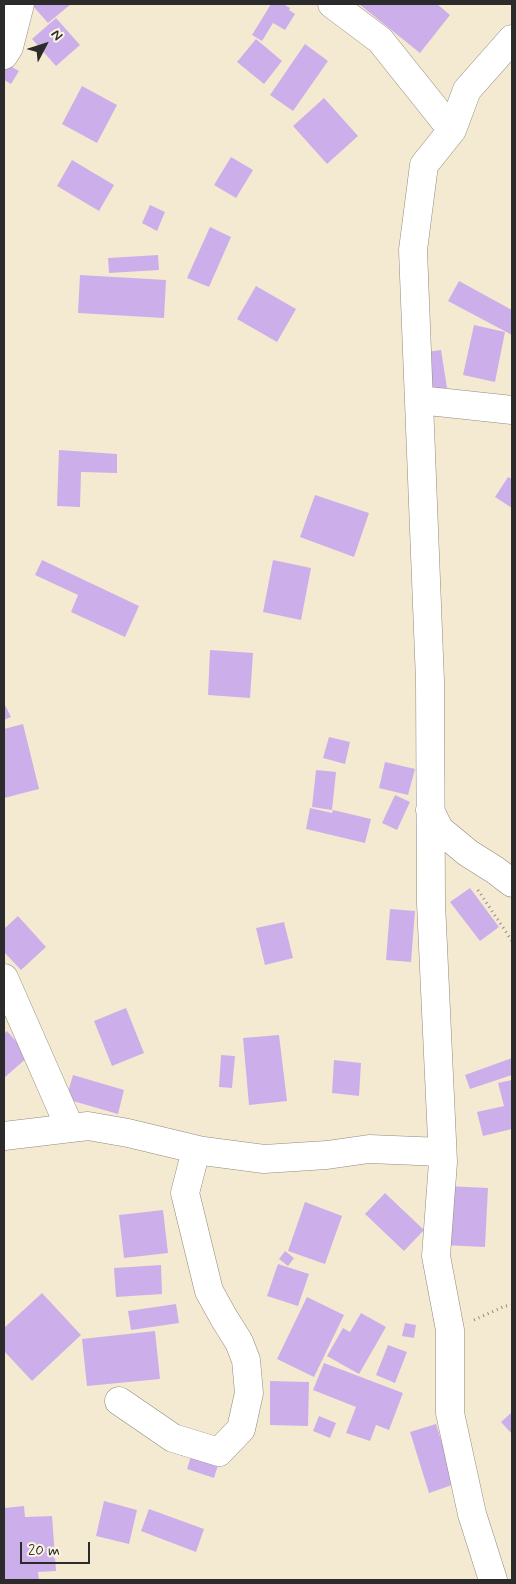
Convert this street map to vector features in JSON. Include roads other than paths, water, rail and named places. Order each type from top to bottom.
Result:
[{"type":"street","points":[[4,55],[9,47],[20,4]]},
{"type":"street","points":[[332,4],[380,40],[452,130]]},
{"type":"street","points":[[493,1580],[472,1514],[450,1413],[450,1330],[436,1256],[442,1152],[431,903],[430,681],[414,241],[424,165],[452,130],[467,90],[512,39]]},
{"type":"street","points":[[419,400],[512,410]]},
{"type":"street","points":[[430,810],[439,829],[468,853],[512,883]]},
{"type":"street","points":[[4,978],[70,1128]]},
{"type":"street","points":[[4,1136],[88,1126],[128,1133],[196,1150],[264,1159],[327,1155],[369,1149],[442,1152]]},
{"type":"street","points":[[119,1401],[173,1438],[219,1452],[240,1429],[249,1393],[246,1360],[239,1342],[209,1291],[185,1193],[196,1150]]}]
